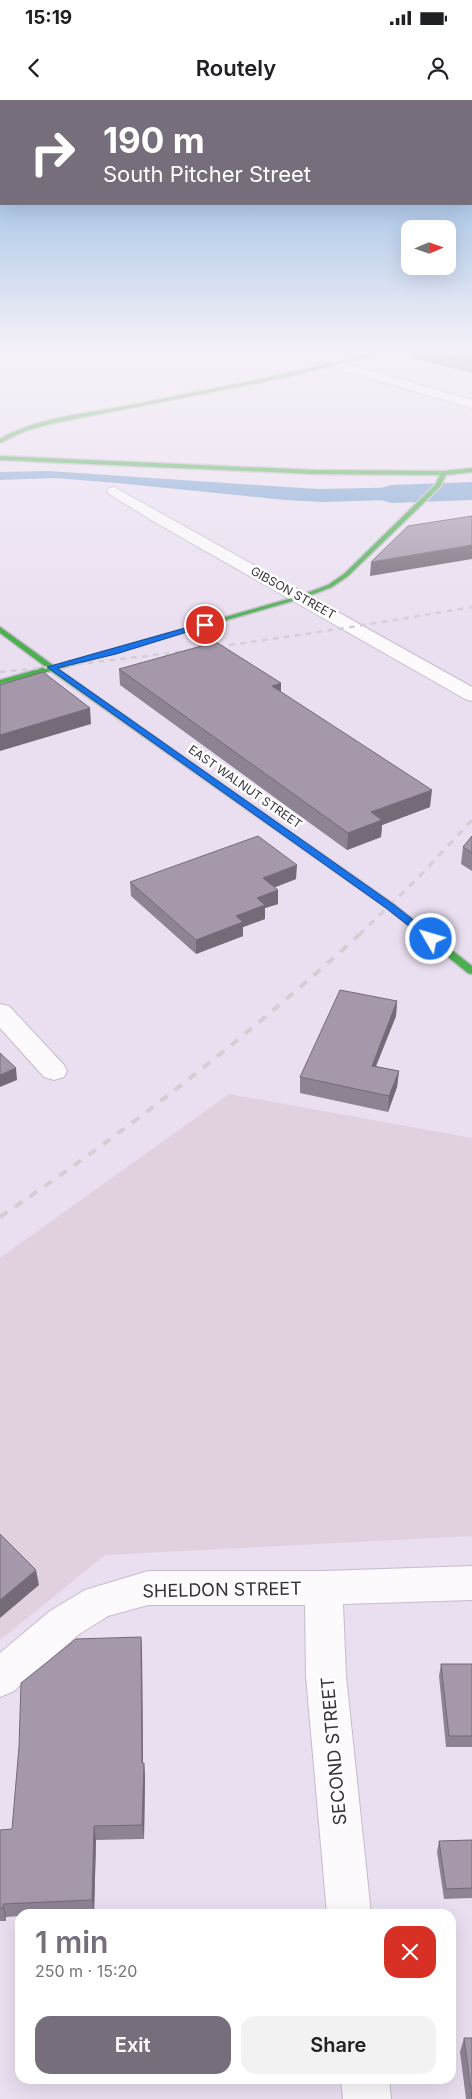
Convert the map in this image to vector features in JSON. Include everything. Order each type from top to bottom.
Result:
[{"type":"street","points":[[0,458],[314,472],[444,473],[472,470]]},
{"type":"street","points":[[0,682],[51,667],[114,652],[301,597],[330,586],[346,575],[425,499],[438,486],[444,473]]},
{"type":"street","name":"GIBSON STREET","points":[[114,491],[163,521],[472,695]]},
{"type":"street","name":"EAST WALNUT STREET","points":[[0,629],[390,906],[472,971]]},
{"type":"street","points":[[0,1012],[54,1071]]},
{"type":"street","name":"SHELDON STREET","points":[[0,1678],[64,1623],[98,1602],[148,1588],[324,1588],[472,1583]]},
{"type":"street","name":"SECOND STREET","points":[[324,1588],[326,1676],[349,1909]]},
{"type":"street","points":[[366,2084],[367,2099]]},
{"type":"shaded area","points":[[229,1094],[472,1138],[472,1536],[105,1555],[0,1640],[0,1258]]},
{"type":"water","points":[[48,471],[317,489],[470,486],[457,498],[323,502],[55,478],[0,480],[0,472]]},
{"type":"pier","points":[[465,485],[452,498],[403,500],[417,487]]},
{"type":"building","points":[[472,516],[472,545],[371,562],[408,526]]},
{"type":"building","points":[[216,642],[281,683],[272,686],[432,790],[371,812],[382,820],[348,833],[119,669]]},
{"type":"building","points":[[43,672],[90,708],[0,735],[0,685]]},
{"type":"building","points":[[258,836],[297,865],[263,878],[278,890],[257,898],[265,905],[236,916],[243,922],[196,940],[130,882]]},
{"type":"building","points":[[472,836],[472,853],[463,847]]},
{"type":"building","points":[[340,990],[397,1001],[372,1066],[399,1071],[389,1096],[300,1077]]},
{"type":"building","points":[[0,1053],[16,1068],[0,1075]]},
{"type":"building","points":[[0,1534],[36,1570],[0,1600]]},
{"type":"building","points":[[141,1637],[142,1763],[144,1763],[142,1825],[94,1826],[92,1900],[3,1904],[3,1908],[0,1908],[0,1830],[12,1829],[19,1747],[21,1683],[76,1639]]},
{"type":"building","points":[[441,1664],[472,1664],[472,1736],[449,1736]]},
{"type":"building","points":[[472,1840],[472,1888],[446,1889],[439,1841]]},
{"type":"building","points":[[464,2038],[472,2038],[472,2098]]},
{"type":"waterway","points":[[391,494],[472,491]]},
{"type":"railway","points":[[0,672],[236,644],[472,607]]},
{"type":"railway","points":[[359,935],[419,877],[472,820]]},
{"type":"railway","points":[[0,1217],[94,1151],[185,1082],[274,1010],[360,934]]},
{"type":"traffic: fast","points":[[0,458],[314,472],[444,473],[472,470]]},
{"type":"traffic: fast","points":[[0,682],[114,652],[301,597],[330,586],[346,575],[438,486],[444,473]]},
{"type":"traffic: fast","points":[[0,629],[38,658],[390,906],[472,971]]},
{"type":"route","points":[[205,625],[114,652],[51,667],[390,906],[431,939]]}]
